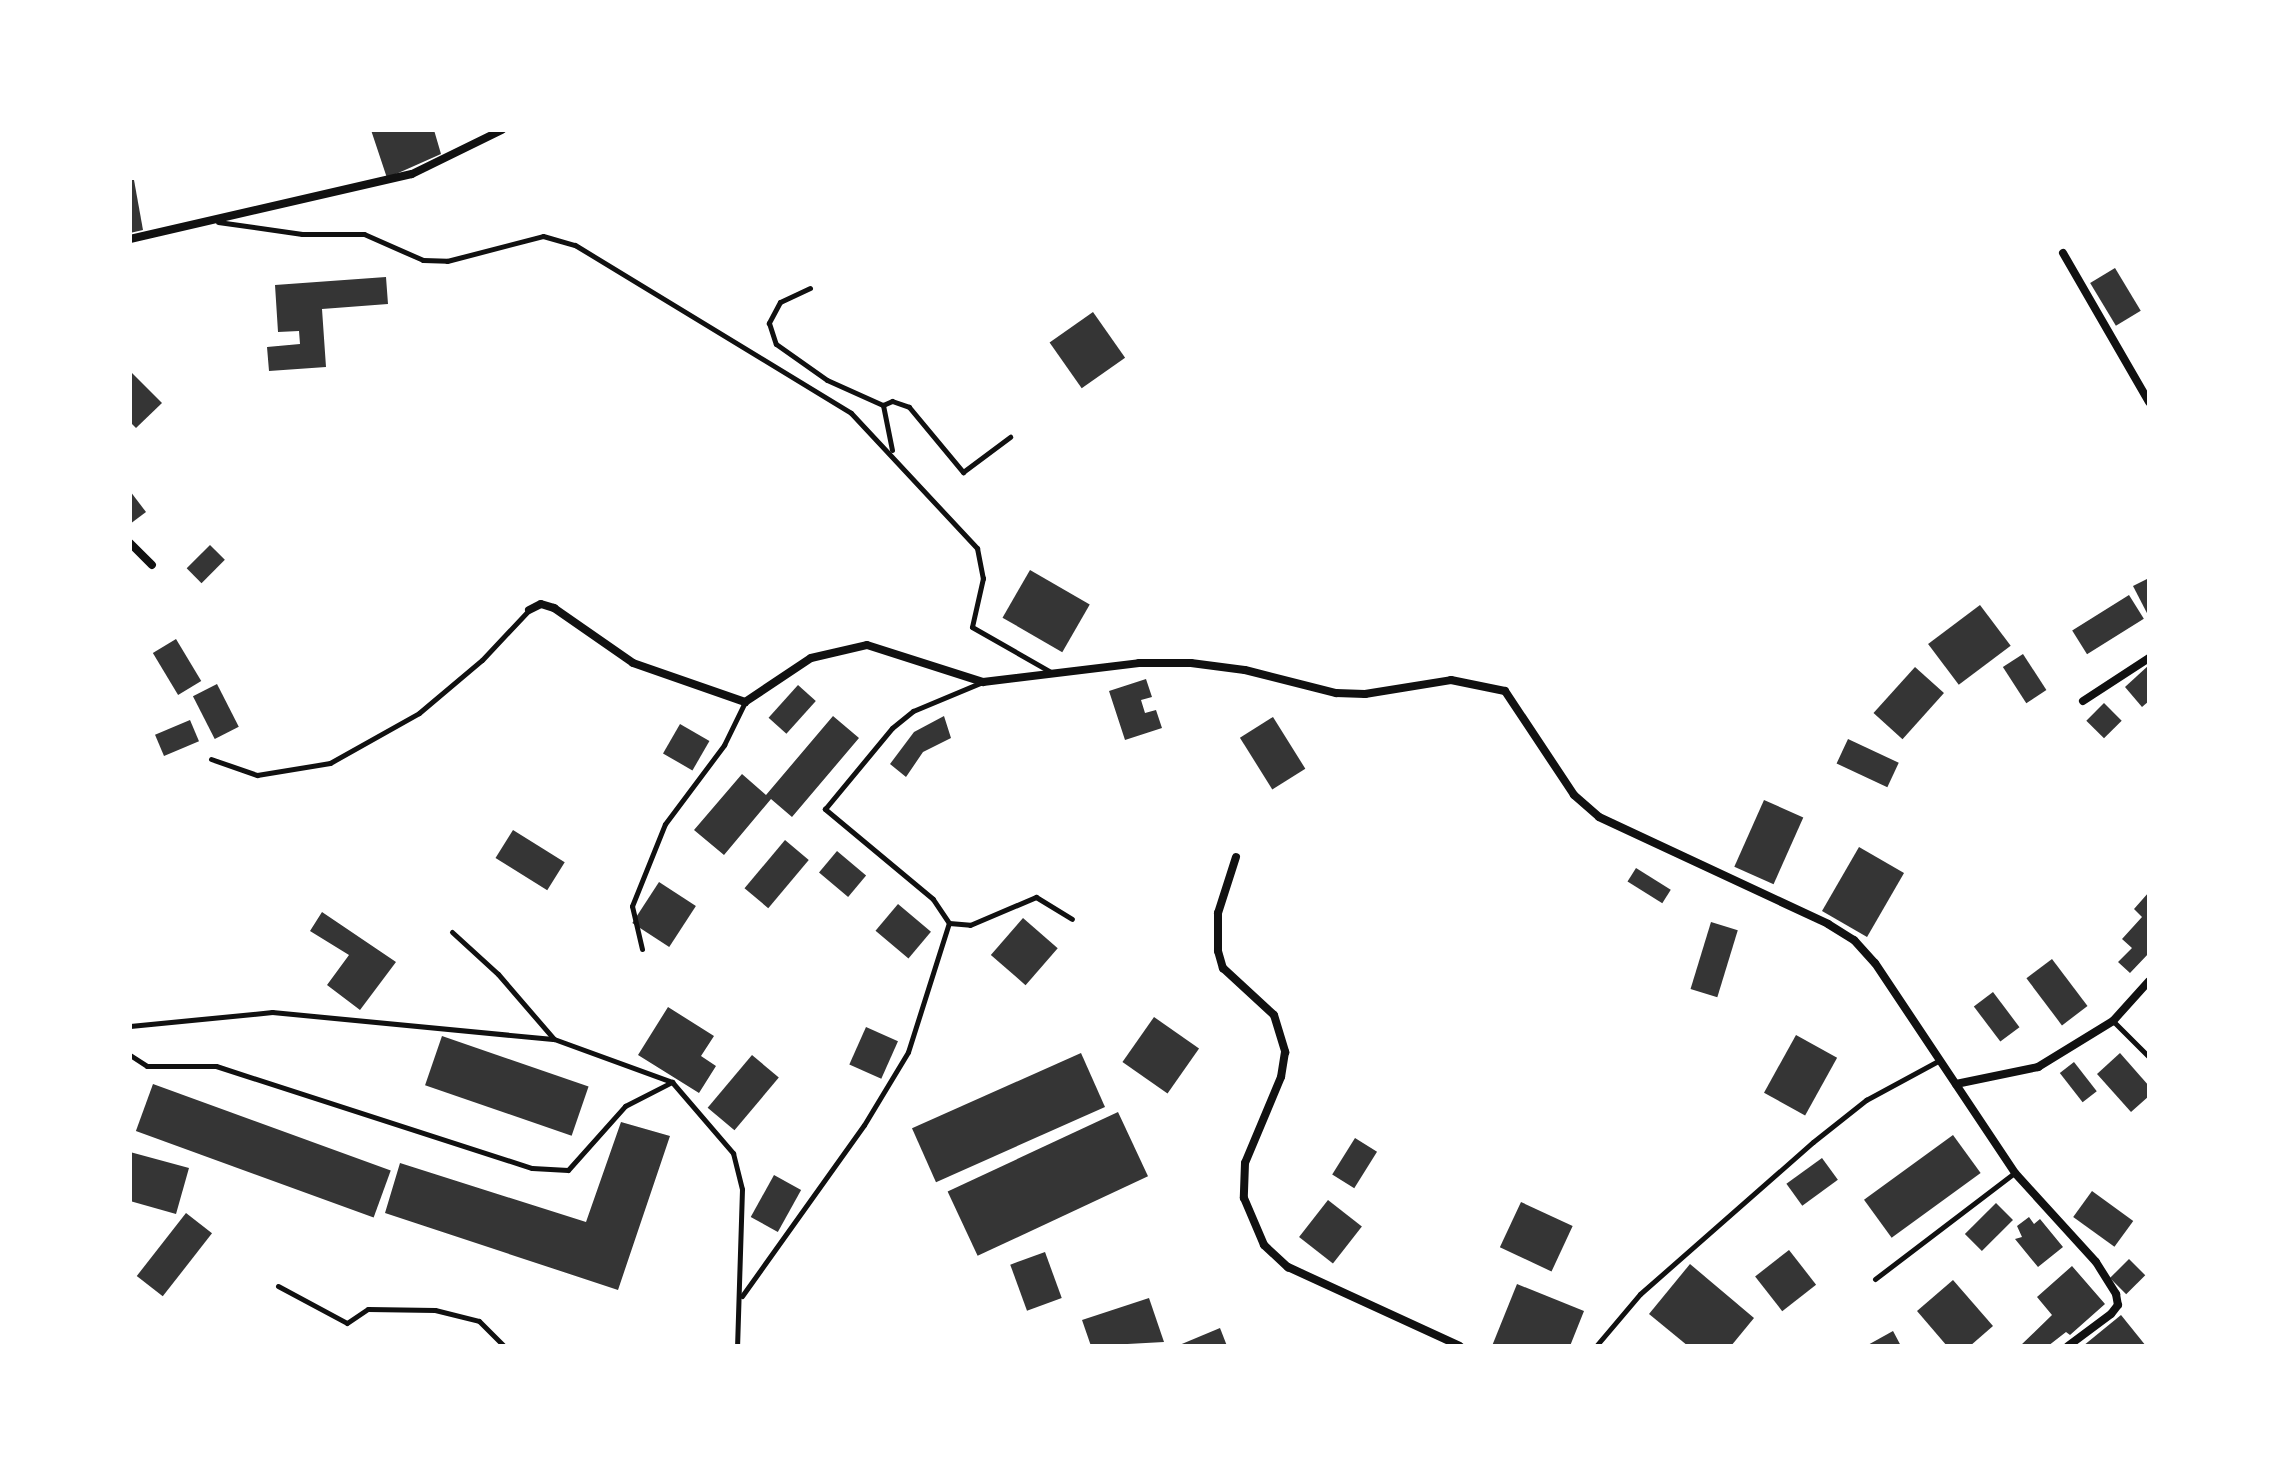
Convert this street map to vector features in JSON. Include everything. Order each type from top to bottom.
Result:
[{"type":"street","points":[[130,239],[412,174],[502,130]]},
{"type":"street","points":[[2063,253],[2149,402]]},
{"type":"street","points":[[130,543],[152,565]]},
{"type":"street","points":[[529,610],[541,604],[554,608],[633,663],[745,702],[811,658],[867,645],[983,682],[1139,663],[1191,663],[1245,670],[1336,693],[1451,680],[1505,691],[1574,795],[1599,817],[1854,940],[1940,1060],[2015,1173],[2096,1262],[2116,1294],[2118,1305],[2111,1314],[2068,1346]]},
{"type":"street","points":[[2083,701],[2149,658]]},
{"type":"street","points":[[1236,857],[1218,913],[1218,951],[1223,968],[1274,1015],[1285,1052],[1281,1077],[1245,1163],[1244,1198],[1264,1245],[1288,1267],[1460,1346]]},
{"type":"street","points":[[1956,1084],[2038,1067],[2113,1021],[2149,981]]},
{"type":"lane","points":[[205,220],[302,234],[364,234],[423,260],[447,261],[543,236],[575,245],[793,374],[851,413],[892,451],[977,548],[983,578],[972,627],[1055,675]]},
{"type":"lane","points":[[810,288],[780,302],[769,323],[776,344],[827,380],[883,405],[903,401],[963,472],[1010,437]]},
{"type":"lane","points":[[883,405],[892,451]]},
{"type":"lane","points":[[211,759],[257,775],[330,763],[419,713],[482,660],[529,610]]},
{"type":"lane","points":[[949,923],[933,899],[825,809],[892,728],[913,711],[983,682]]},
{"type":"lane","points":[[642,949],[632,906],[665,824],[724,745],[745,702]]},
{"type":"lane","points":[[949,923],[970,925],[1036,897],[1072,919]]},
{"type":"lane","points":[[742,1296],[864,1125],[908,1052],[949,923]]},
{"type":"lane","points":[[452,932],[498,974],[554,1039]]},
{"type":"lane","points":[[130,1026],[272,1012],[554,1039],[672,1082],[733,1153],[742,1189],[742,1296],[737,1346]]},
{"type":"lane","points":[[2113,1021],[2149,1057]]},
{"type":"lane","points":[[130,1055],[147,1066],[216,1066],[532,1168],[568,1170],[625,1106],[672,1082]]},
{"type":"lane","points":[[1596,1346],[1640,1294],[1813,1142],[1866,1100],[1940,1060]]},
{"type":"lane","points":[[1875,1279],[2015,1173]]},
{"type":"lane","points":[[278,1286],[347,1323],[368,1309],[435,1310],[479,1321],[504,1346]]},
{"type":"building","points":[[371,130],[434,130],[441,154],[387,178]]},
{"type":"building","points":[[130,180],[134,180],[143,230],[130,233]]},
{"type":"building","points":[[2115,268],[2141,311],[2116,326],[2090,283]]},
{"type":"building","points":[[386,277],[388,304],[322,309],[326,367],[269,371],[267,347],[300,344],[299,331],[278,332],[275,285]]},
{"type":"building","points":[[1093,312],[1125,358],[1082,388],[1050,342]]},
{"type":"building","points":[[130,371],[162,403],[136,428],[130,422]]},
{"type":"building","points":[[130,491],[146,512],[130,524]]},
{"type":"building","points":[[210,545],[225,560],[202,583],[187,568]]},
{"type":"building","points":[[1030,570],[1090,604],[1062,652],[1002,618]]},
{"type":"building","points":[[2149,578],[2149,617],[2133,586]]},
{"type":"building","points":[[2129,595],[2144,619],[2087,654],[2072,631]]},
{"type":"building","points":[[1980,605],[2011,646],[1959,685],[1928,644]]},
{"type":"building","points":[[176,639],[201,681],[178,695],[153,653]]},
{"type":"building","points":[[2023,654],[2046,690],[2026,703],[2003,667]]},
{"type":"building","points":[[2149,665],[2149,701],[2142,707],[2125,687]]},
{"type":"building","points":[[1915,667],[1944,693],[1902,739],[1874,713]]},
{"type":"building","points":[[1146,679],[1152,697],[1141,700],[1145,713],[1156,710],[1162,728],[1125,740],[1109,691]]},
{"type":"building","points":[[217,684],[239,727],[215,739],[193,696]]},
{"type":"building","points":[[798,685],[816,701],[786,734],[769,718]]},
{"type":"building","points":[[2104,703],[2122,721],[2104,738],[2086,721]]},
{"type":"building","points":[[833,716],[859,738],[792,817],[771,799],[724,855],[694,830],[742,774],[766,795]]},
{"type":"building","points":[[944,716],[951,738],[923,752],[906,777],[890,764],[914,732]]},
{"type":"building","points":[[1273,717],[1305,769],[1272,789],[1240,738]]},
{"type":"building","points":[[190,720],[199,741],[164,756],[155,735]]},
{"type":"building","points":[[680,724],[709,741],[692,770],[663,753]]},
{"type":"building","points":[[1848,739],[1899,763],[1887,787],[1837,763]]},
{"type":"building","points":[[1764,800],[1803,817],[1774,884],[1734,867]]},
{"type":"building","points":[[513,830],[565,862],[547,890],[496,858]]},
{"type":"building","points":[[785,840],[809,860],[768,908],[745,888]]},
{"type":"building","points":[[1859,847],[1904,873],[1867,937],[1822,911]]},
{"type":"building","points":[[837,851],[866,875],[848,897],[819,872]]},
{"type":"building","points":[[1636,868],[1671,890],[1662,903],[1628,882]]},
{"type":"building","points":[[659,882],[696,906],[669,947],[632,923]]},
{"type":"building","points":[[2149,892],[2149,953],[2130,973],[2118,962],[2132,948],[2122,939],[2142,917],[2134,909]]},
{"type":"building","points":[[898,904],[931,932],[908,958],[876,931]]},
{"type":"building","points":[[322,912],[396,962],[360,1010],[327,985],[349,955],[310,931]]},
{"type":"building","points":[[1023,918],[1058,948],[1026,985],[991,955]]},
{"type":"building","points":[[1711,922],[1738,930],[1717,997],[1691,989]]},
{"type":"building","points":[[2052,959],[2088,1006],[2062,1025],[2026,978]]},
{"type":"building","points":[[1993,992],[2019,1027],[2000,1042],[1974,1006]]},
{"type":"building","points":[[668,1007],[714,1036],[701,1056],[716,1066],[699,1093],[638,1055]]},
{"type":"building","points":[[1154,1017],[1199,1049],[1168,1094],[1122,1062]]},
{"type":"building","points":[[866,1027],[898,1041],[881,1079],[849,1064]]},
{"type":"building","points":[[1796,1035],[1837,1058],[1805,1116],[1764,1093]]},
{"type":"building","points":[[442,1036],[589,1086],[572,1136],[425,1085]]},
{"type":"building","points":[[1081,1053],[1105,1107],[936,1182],[912,1128]]},
{"type":"building","points":[[2120,1053],[2149,1086],[2149,1096],[2131,1112],[2097,1074]]},
{"type":"building","points":[[752,1055],[779,1077],[734,1130],[708,1108]]},
{"type":"building","points":[[2074,1062],[2097,1091],[2083,1102],[2060,1073]]},
{"type":"building","points":[[153,1084],[391,1171],[374,1218],[136,1131]]},
{"type":"building","points":[[1118,1112],[1148,1176],[978,1256],[948,1191]]},
{"type":"building","points":[[621,1122],[670,1136],[618,1290],[385,1213],[400,1163],[586,1222]]},
{"type":"building","points":[[1953,1135],[1981,1173],[1892,1238],[1864,1200]]},
{"type":"building","points":[[1355,1138],[1377,1152],[1354,1188],[1332,1174]]},
{"type":"building","points":[[130,1152],[189,1168],[176,1214],[130,1201]]},
{"type":"building","points":[[1822,1158],[1838,1180],[1802,1206],[1786,1184]]},
{"type":"building","points":[[774,1175],[801,1190],[778,1232],[751,1217]]},
{"type":"building","points":[[2092,1191],[2133,1221],[2114,1247],[2073,1217]]},
{"type":"building","points":[[1328,1200],[1362,1226],[1333,1264],[1299,1237]]},
{"type":"building","points":[[1521,1202],[1573,1226],[1552,1271],[1500,1247]]},
{"type":"building","points":[[1996,1203],[2013,1220],[1982,1251],[1965,1234]]},
{"type":"building","points":[[186,1213],[212,1233],[163,1296],[137,1276]]},
{"type":"building","points":[[2029,1217],[2034,1224],[2040,1219],[2063,1247],[2038,1267],[2015,1239],[2022,1237],[2017,1226]]},
{"type":"building","points":[[1789,1250],[1816,1285],[1782,1311],[1755,1276]]},
{"type":"building","points":[[1045,1252],[1062,1298],[1027,1311],[1010,1265]]},
{"type":"building","points":[[2129,1259],[2145,1275],[2126,1294],[2110,1278]]},
{"type":"building","points":[[1690,1264],[1754,1318],[1731,1346],[1688,1346],[1649,1314]]},
{"type":"building","points":[[2072,1266],[2105,1304],[2070,1335],[2066,1332],[2048,1346],[2020,1346],[2052,1315],[2037,1297]]},
{"type":"building","points":[[1953,1280],[1993,1326],[1970,1346],[1947,1346],[1917,1311]]},
{"type":"building","points":[[1517,1284],[1584,1311],[1570,1346],[1492,1346]]},
{"type":"building","points":[[1149,1298],[1164,1342],[1091,1346],[1082,1320]]},
{"type":"building","points":[[2121,1315],[2146,1346],[2083,1346]]},
{"type":"building","points":[[1220,1328],[1227,1346],[1177,1346]]},
{"type":"building","points":[[1893,1331],[1901,1346],[1866,1346]]}]
